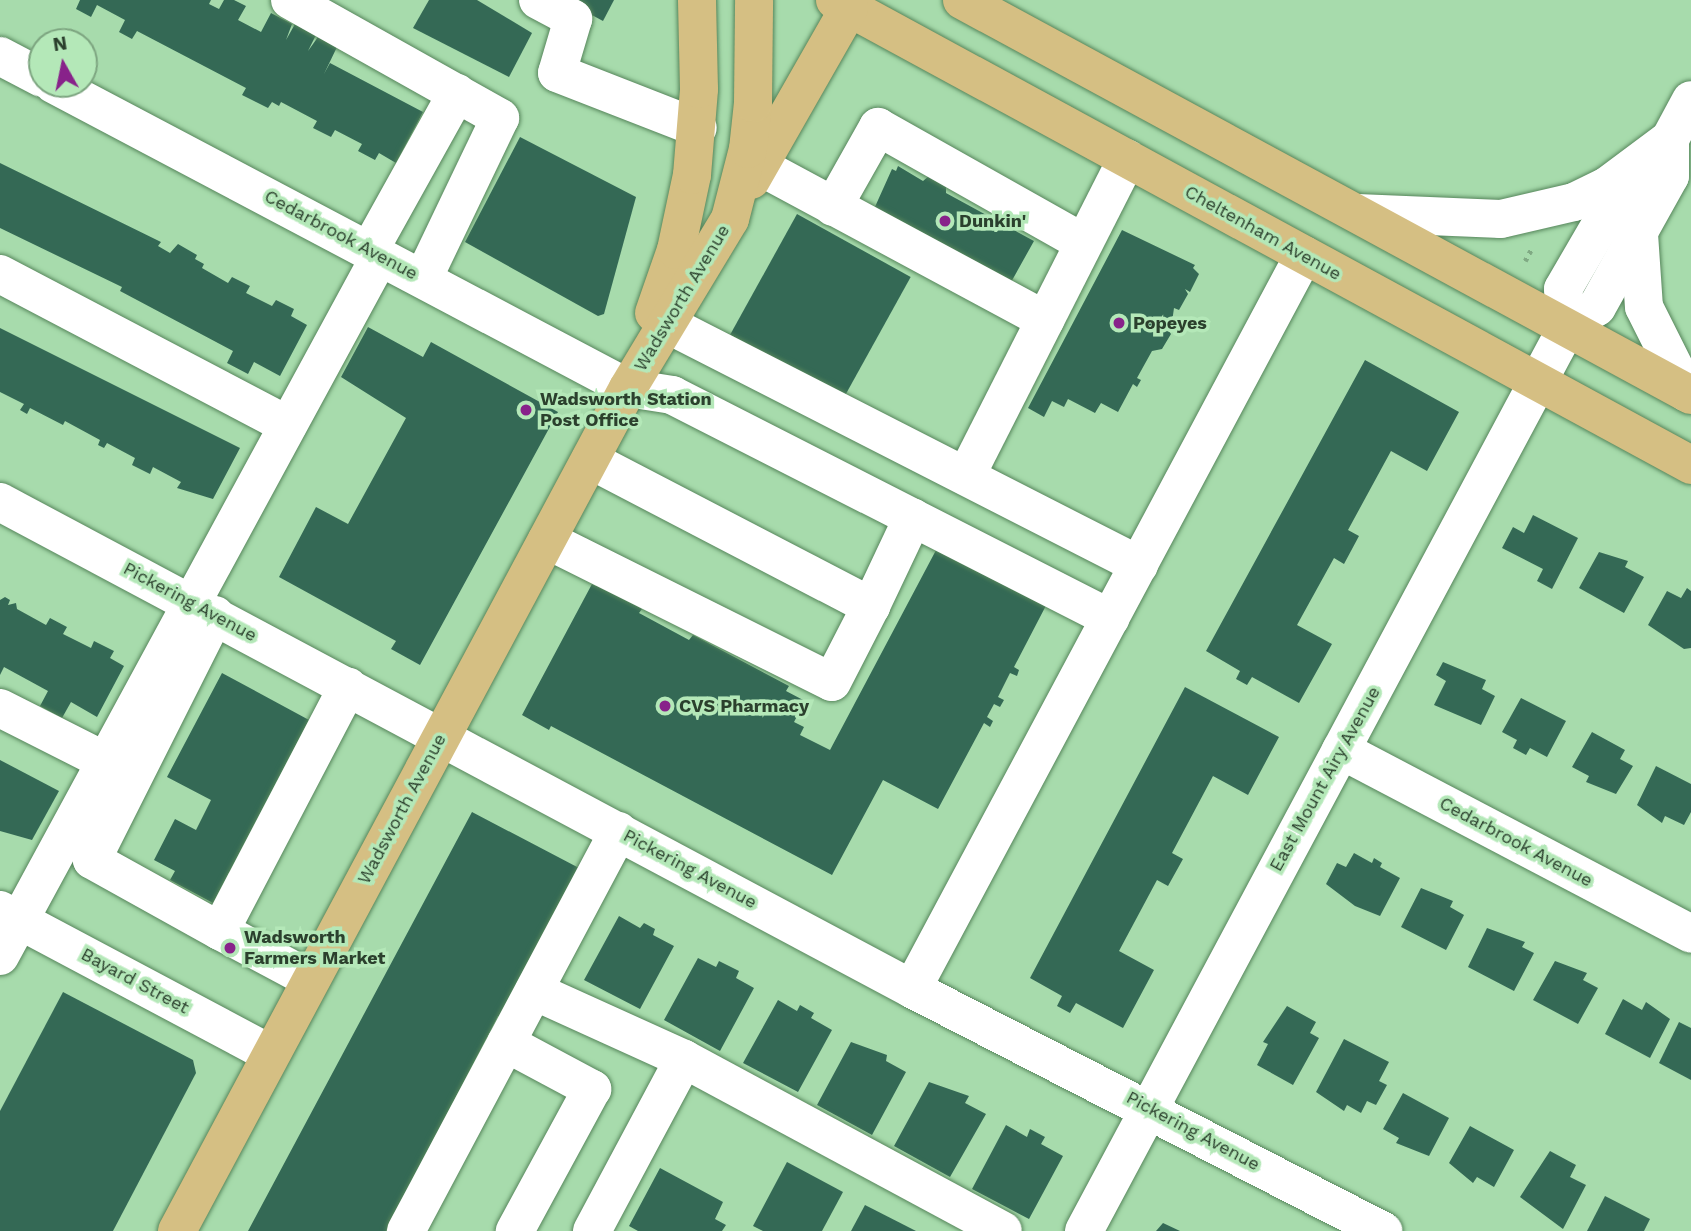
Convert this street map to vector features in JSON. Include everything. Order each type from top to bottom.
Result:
[{"type":"main road","name":"Wadsworth Avenue","points":[[628,388],[676,250],[698,128],[697,0]]},
{"type":"main road","name":"Wadsworth Avenue","points":[[177,1231],[628,388],[730,219],[748,149],[753,103],[754,0]]},
{"type":"main road","points":[[962,0],[1689,394]]},
{"type":"main road","points":[[730,219],[842,4]]},
{"type":"main road","name":"Cheltenham Avenue","points":[[842,4],[1691,465]]},
{"type":"street","points":[[290,0],[500,118],[423,279]]},
{"type":"street","points":[[538,0],[573,19],[557,73],[698,128]]},
{"type":"street","points":[[0,56],[28,71]]},
{"type":"street","points":[[310,979],[92,860],[288,425],[457,93]]},
{"type":"street","name":"Cedarbrook Avenue","points":[[80,98],[628,388],[672,395],[1111,618]]},
{"type":"street","points":[[1357,213],[1470,219],[1540,212],[1607,186],[1670,139],[1691,100]]},
{"type":"street","points":[[833,207],[878,127],[1084,243]]},
{"type":"street","points":[[1635,164],[1563,289],[1567,327],[1597,307],[1639,234],[1670,176],[1670,139]]},
{"type":"street","points":[[966,476],[1127,159]]},
{"type":"street","points":[[759,166],[1045,320]]},
{"type":"street","points":[[1639,234],[1644,307],[1689,394]]},
{"type":"street","points":[[912,989],[1304,255]]},
{"type":"street","points":[[0,274],[288,425]]},
{"type":"street","points":[[667,324],[1139,565]]},
{"type":"street","name":"East Mount Airy Avenue","points":[[1084,1231],[1147,1107],[1342,750],[1567,327]]},
{"type":"street","points":[[590,460],[871,606]]},
{"type":"street","name":"Pickering Avenue","points":[[0,502],[912,989],[1147,1107],[1383,1231]]},
{"type":"street","points":[[547,540],[832,682],[912,517]]},
{"type":"street","points":[[0,956],[10,915],[203,609]]},
{"type":"street","points":[[220,931],[348,687]]},
{"type":"street","points":[[0,708],[105,761]]},
{"type":"street","name":"Cedarbrook Avenue","points":[[1342,750],[1691,934]]},
{"type":"street","points":[[406,1231],[619,831]]},
{"type":"street","name":"Bayard Street","points":[[10,915],[270,1053]]},
{"type":"street","points":[[534,991],[684,1059],[1003,1231]]},
{"type":"street","points":[[506,1043],[592,1089],[514,1231]]},
{"type":"street","points":[[592,1231],[684,1059]]},
{"type":"path","points":[[1525,261],[1532,248]]},
{"type":"building","points":[[80,0],[211,0],[209,4],[219,9],[224,0],[234,0],[246,6],[238,20],[261,32],[271,13],[292,24],[286,40],[295,24],[316,35],[308,51],[318,37],[337,47],[324,74],[330,63],[423,112],[396,163],[379,153],[375,160],[358,151],[362,144],[335,130],[331,137],[313,128],[317,121],[281,102],[279,106],[272,102],[268,108],[242,95],[246,88],[137,31],[132,39],[119,32],[125,20],[97,5],[91,17],[76,9]]},
{"type":"building","points":[[429,0],[477,0],[532,33],[509,77],[413,28]]},
{"type":"building","points":[[564,0],[614,0],[603,21]]},
{"type":"building","points":[[520,137],[636,197],[604,314],[598,316],[465,242]]},
{"type":"building","points":[[0,163],[161,242],[158,246],[170,253],[178,244],[197,255],[195,259],[204,264],[202,268],[228,283],[232,277],[250,286],[246,293],[272,306],[276,300],[294,309],[291,316],[307,325],[280,376],[254,362],[248,374],[227,363],[233,351],[120,291],[122,287],[0,228]]},
{"type":"building","name":"Dunkin'","points":[[898,166],[923,181],[929,176],[946,184],[946,193],[1034,241],[1010,284],[874,209],[892,169],[896,171]]},
{"type":"building","points":[[797,214],[911,277],[844,398],[730,335]]},
{"type":"building","name":"Popeyes","points":[[1122,230],[1195,265],[1193,268],[1199,274],[1190,292],[1185,289],[1188,294],[1179,310],[1174,308],[1172,322],[1167,320],[1165,325],[1171,334],[1162,349],[1152,351],[1137,378],[1141,380],[1137,387],[1133,384],[1118,412],[1101,403],[1095,413],[1068,399],[1064,407],[1052,401],[1044,417],[1028,408]]},
{"type":"building","points":[[368,327],[423,357],[431,342],[558,412],[420,665],[391,649],[396,641],[279,577],[316,507],[348,524],[406,418],[341,377]]},
{"type":"building","points":[[0,328],[240,448],[213,499],[177,488],[181,482],[153,467],[150,474],[132,465],[135,458],[107,443],[104,448],[98,445],[100,440],[65,421],[63,425],[30,408],[27,414],[20,410],[24,404],[0,392]]},
{"type":"building","points":[[1365,360],[1459,412],[1427,471],[1391,451],[1348,530],[1359,536],[1344,564],[1334,558],[1297,625],[1332,644],[1299,703],[1252,677],[1247,685],[1236,679],[1240,671],[1206,651]]},
{"type":"building","points":[[1533,515],[1578,538],[1552,589],[1537,581],[1543,569],[1502,548],[1513,527],[1524,533]]},
{"type":"building","name":"CVS Pharmacy","points":[[943,537],[1052,594],[1014,667],[1019,670],[1017,676],[1010,673],[998,697],[1004,700],[1000,707],[994,704],[987,717],[993,721],[990,727],[984,723],[938,809],[883,780],[832,875],[551,726],[549,730],[522,715],[592,584],[596,586],[599,581],[642,609],[639,613],[689,640],[693,635],[789,686],[786,691],[805,701],[794,722],[804,727],[800,735],[830,750]]},
{"type":"building","points":[[1599,552],[1628,561],[1625,567],[1644,577],[1624,613],[1579,588]]},
{"type":"building","points":[[1687,588],[1691,591],[1691,648],[1684,649],[1648,625],[1667,591],[1681,598]]},
{"type":"building","points":[[5,597],[10,600],[8,605],[16,603],[17,609],[46,625],[50,618],[67,627],[63,634],[91,648],[94,641],[114,651],[110,658],[124,666],[97,717],[71,702],[62,718],[40,706],[48,691],[4,667],[0,675],[0,600]]},
{"type":"building","points":[[1443,662],[1486,680],[1482,689],[1495,696],[1481,725],[1434,705],[1446,681],[1436,675]]},
{"type":"building","points":[[222,673],[309,720],[213,903],[170,880],[175,871],[154,860],[175,819],[196,830],[211,800],[167,777]]},
{"type":"building","points":[[1185,687],[1279,737],[1248,795],[1213,776],[1172,853],[1183,859],[1168,886],[1157,880],[1119,951],[1154,970],[1123,1028],[1076,1003],[1070,1013],[1057,1006],[1062,996],[1030,978]]},
{"type":"building","points":[[1521,698],[1566,721],[1547,757],[1530,748],[1526,755],[1513,748],[1517,740],[1502,732]]},
{"type":"building","points":[[1592,732],[1625,750],[1620,759],[1633,766],[1616,794],[1586,782],[1589,776],[1572,767]]},
{"type":"building","points":[[0,760],[59,791],[32,840],[0,831]]},
{"type":"building","points":[[1656,766],[1691,784],[1691,812],[1684,825],[1665,816],[1662,823],[1637,805]]},
{"type":"building","points":[[472,812],[579,868],[506,1020],[498,1016],[386,1231],[248,1231]]},
{"type":"building","points":[[1354,853],[1372,863],[1374,858],[1382,863],[1380,867],[1400,878],[1380,916],[1355,906],[1326,884],[1337,863],[1346,867]]},
{"type":"building","points":[[1421,888],[1453,901],[1450,907],[1464,915],[1446,950],[1401,927]]},
{"type":"building","points":[[619,916],[640,928],[644,923],[655,929],[653,935],[674,946],[640,1009],[584,980]]},
{"type":"building","points":[[1487,928],[1525,942],[1522,947],[1534,953],[1514,991],[1468,967]]},
{"type":"building","points":[[698,958],[716,967],[719,961],[739,971],[736,978],[754,988],[720,1051],[664,1020]]},
{"type":"building","points":[[1555,961],[1587,973],[1583,980],[1598,988],[1578,1024],[1533,1000]]},
{"type":"building","points":[[63,992],[193,1060],[196,1073],[113,1231],[0,1231],[0,1111]]},
{"type":"building","points":[[1623,999],[1642,1010],[1646,1002],[1670,1019],[1650,1058],[1605,1034]]},
{"type":"building","points":[[778,1000],[797,1011],[800,1005],[814,1013],[811,1018],[832,1030],[798,1092],[743,1063]]},
{"type":"building","points":[[1287,1006],[1316,1022],[1310,1033],[1319,1038],[1293,1085],[1257,1065],[1268,1044],[1263,1042]]},
{"type":"building","points":[[1679,1022],[1691,1028],[1691,1080],[1659,1063]]},
{"type":"building","points":[[1344,1039],[1389,1062],[1379,1081],[1387,1085],[1376,1105],[1367,1101],[1361,1113],[1347,1105],[1344,1111],[1316,1092]]},
{"type":"building","points":[[851,1042],[887,1055],[886,1061],[906,1072],[872,1135],[817,1105]]},
{"type":"building","points":[[929,1082],[969,1096],[965,1103],[986,1114],[950,1177],[894,1146]]},
{"type":"building","points":[[1403,1093],[1449,1118],[1429,1156],[1396,1143],[1399,1138],[1383,1129]]},
{"type":"building","points":[[1006,1125],[1027,1137],[1030,1129],[1045,1137],[1041,1144],[1063,1156],[1029,1219],[972,1189]]},
{"type":"building","points":[[1470,1126],[1514,1150],[1494,1187],[1477,1177],[1473,1183],[1449,1163]]},
{"type":"building","points":[[1550,1151],[1576,1165],[1570,1177],[1586,1185],[1563,1229],[1520,1197]]},
{"type":"building","points":[[787,1162],[843,1192],[822,1231],[763,1231],[753,1226]]},
{"type":"building","points":[[660,1168],[723,1202],[715,1219],[726,1225],[722,1231],[638,1231],[629,1226]]},
{"type":"building","points":[[1605,1196],[1650,1219],[1644,1231],[1587,1231]]},
{"type":"building","points":[[865,1205],[916,1231],[851,1231]]},
{"type":"building","points":[[1163,1223],[1180,1231],[1156,1231]]},
{"type":"place","name":"Dunkin'","points":[[945,221]]},
{"type":"place","name":"Popeyes","points":[[1119,323]]},
{"type":"place","name":"Wadsworth Station Post Office","points":[[526,410]]},
{"type":"place","name":"CVS Pharmacy","points":[[665,706]]},
{"type":"place","name":"Wadsworth Farmers Market","points":[[230,948]]}]
